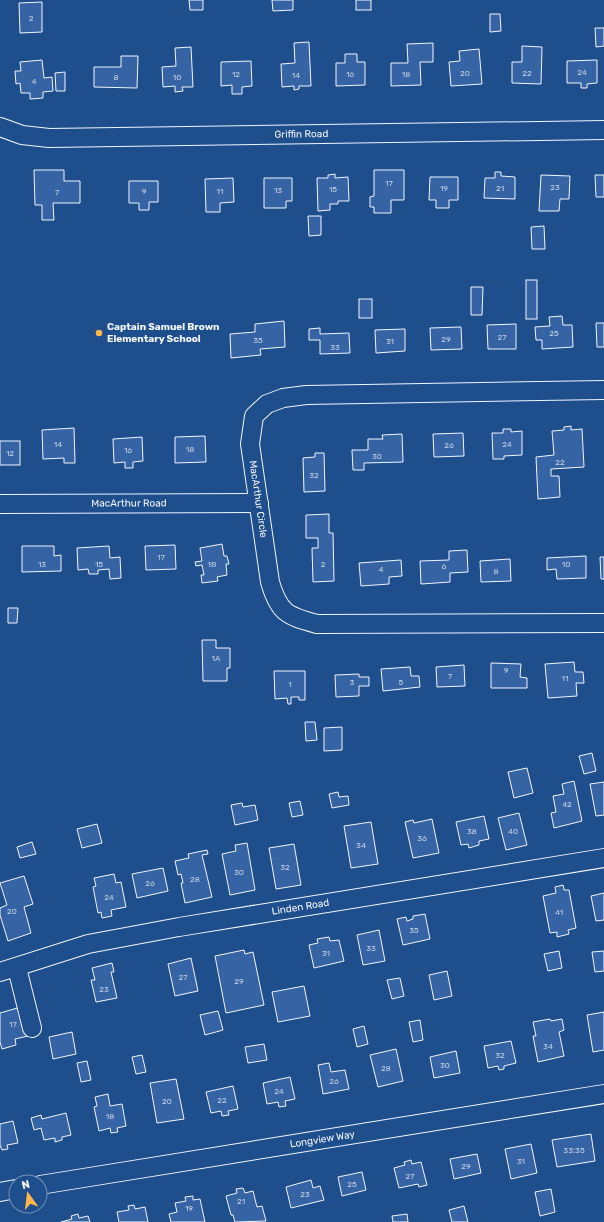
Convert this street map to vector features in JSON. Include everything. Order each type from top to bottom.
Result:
[{"type":"street","name":"Griffin Road","points":[[0,127],[22,135],[49,138],[604,130]]},
{"type":"street","name":"MacArthur Circle","points":[[604,390],[332,394],[284,398],[268,404],[254,416],[250,444],[270,582],[274,598],[283,610],[296,619],[317,624],[604,623]]},
{"type":"street","name":"MacArthur Road","points":[[0,504],[259,503]]},
{"type":"street","name":"Linden Road","points":[[0,972],[17,968],[88,944],[179,927],[604,858]]},
{"type":"street","points":[[17,968],[32,1028]]},
{"type":"street","name":"Longview Way","points":[[48,1184],[604,1094]]},
{"type":"building","points":[[189,0],[203,0],[203,10],[190,10]]},
{"type":"building","points":[[272,0],[293,0],[293,10],[273,11]]},
{"type":"building","points":[[356,0],[371,0],[371,10],[356,10]]},
{"type":"building","points":[[42,2],[42,32],[20,33],[19,3]]},
{"type":"building","points":[[490,14],[500,14],[501,31],[490,32]]},
{"type":"building","points":[[595,28],[604,28],[604,46],[596,47]]},
{"type":"building","points":[[309,42],[311,86],[299,86],[299,89],[294,90],[294,86],[282,87],[281,64],[295,63],[294,43]]},
{"type":"building","points":[[433,43],[433,62],[420,62],[421,85],[391,86],[391,63],[408,63],[407,44]]},
{"type":"building","points":[[522,46],[542,47],[541,84],[512,83],[512,62],[522,62]]},
{"type":"building","points":[[191,47],[193,87],[182,87],[183,91],[175,92],[175,86],[163,87],[162,67],[176,66],[175,48]]},
{"type":"building","points":[[479,49],[482,84],[451,86],[449,62],[460,61],[459,51]]},
{"type":"building","points":[[345,54],[357,54],[357,62],[365,62],[365,85],[336,86],[336,63],[345,63]]},
{"type":"building","points":[[121,56],[138,56],[137,88],[94,87],[94,67],[121,67]]},
{"type":"building","points":[[42,60],[44,78],[52,77],[53,91],[43,92],[43,98],[30,99],[30,93],[21,93],[20,83],[16,84],[15,71],[21,71],[20,62]]},
{"type":"building","points":[[597,60],[597,83],[587,84],[587,88],[581,88],[581,83],[567,83],[567,61]]},
{"type":"building","points":[[251,61],[252,86],[242,87],[242,94],[232,94],[232,85],[221,86],[221,62]]},
{"type":"building","points":[[65,72],[65,91],[56,91],[55,73]]},
{"type":"building","points":[[34,170],[64,170],[64,181],[80,181],[80,203],[53,203],[54,220],[42,220],[42,205],[35,205]]},
{"type":"building","points":[[374,170],[404,170],[404,200],[391,200],[391,213],[374,213],[374,207],[370,207],[370,197],[374,196]]},
{"type":"building","points":[[495,172],[501,172],[501,176],[515,177],[515,199],[484,198],[485,178],[495,178]]},
{"type":"building","points":[[335,174],[335,178],[348,177],[349,201],[338,201],[338,204],[330,204],[330,210],[318,211],[317,178],[328,178],[328,175]]},
{"type":"building","points":[[541,175],[570,176],[569,199],[560,199],[559,211],[539,211]]},
{"type":"building","points":[[595,175],[604,175],[604,197],[596,197]]},
{"type":"building","points":[[430,177],[458,177],[458,200],[449,200],[449,208],[436,208],[436,200],[429,200]]},
{"type":"building","points":[[233,178],[234,202],[220,203],[220,212],[206,212],[205,179]]},
{"type":"building","points":[[264,178],[292,178],[292,201],[286,201],[286,208],[264,208]]},
{"type":"building","points":[[129,181],[158,181],[158,202],[149,202],[149,210],[139,210],[139,203],[129,203]]},
{"type":"building","points":[[308,216],[321,216],[321,235],[309,236]]},
{"type":"building","points":[[544,226],[545,249],[532,249],[531,227]]},
{"type":"building","points":[[526,280],[537,280],[537,319],[526,319]]},
{"type":"building","points":[[471,287],[483,287],[482,315],[471,315]]},
{"type":"building","points":[[359,299],[372,299],[372,318],[359,318]]},
{"type":"building","points":[[562,316],[563,325],[572,325],[573,347],[542,349],[542,340],[536,340],[535,327],[550,326],[549,317]]},
{"type":"building","points":[[284,321],[285,347],[260,349],[261,355],[231,358],[230,334],[255,332],[255,324]]},
{"type":"building","points":[[596,323],[604,323],[604,347],[597,347]]},
{"type":"building","points":[[516,324],[516,349],[488,349],[487,325]]},
{"type":"building","points":[[461,327],[462,349],[431,350],[430,328]]},
{"type":"building","points":[[320,328],[320,334],[349,333],[350,353],[320,354],[320,340],[309,340],[309,329]]},
{"type":"building","points":[[405,329],[405,351],[376,353],[375,330]]},
{"type":"building","points":[[571,426],[571,430],[582,429],[584,467],[551,469],[551,476],[559,476],[560,497],[538,499],[536,457],[554,455],[552,431],[564,430],[564,427]]},
{"type":"building","points":[[74,428],[75,463],[64,463],[64,458],[43,459],[42,430]]},
{"type":"building","points":[[503,429],[511,429],[511,432],[522,431],[522,455],[504,456],[504,459],[493,459],[492,433],[503,433]]},
{"type":"building","points":[[463,433],[464,456],[434,457],[433,434]]},
{"type":"building","points":[[402,434],[403,462],[364,463],[364,470],[353,470],[352,450],[368,450],[368,439],[383,439],[382,435]]},
{"type":"building","points":[[205,436],[206,462],[175,463],[175,437]]},
{"type":"building","points":[[142,437],[143,461],[133,462],[133,468],[125,468],[125,462],[114,463],[113,439]]},
{"type":"building","points":[[0,441],[20,441],[20,465],[0,465]]},
{"type":"building","points":[[315,453],[324,453],[325,491],[304,492],[303,458],[315,457]]},
{"type":"building","points":[[329,514],[329,533],[333,533],[334,581],[313,582],[312,548],[318,548],[318,538],[306,538],[306,515]]},
{"type":"building","points":[[222,544],[224,556],[227,556],[229,564],[226,564],[227,575],[217,577],[218,581],[202,583],[201,575],[204,575],[202,565],[196,566],[195,562],[202,561],[200,548]]},
{"type":"building","points":[[175,545],[176,569],[146,570],[145,546]]},
{"type":"building","points":[[22,546],[54,546],[54,556],[61,555],[61,571],[22,572]]},
{"type":"building","points":[[109,546],[110,558],[120,557],[121,578],[110,579],[109,569],[98,570],[98,574],[89,574],[88,569],[78,570],[77,548]]},
{"type":"building","points":[[467,550],[468,572],[450,573],[450,582],[421,584],[420,561],[449,560],[449,551]]},
{"type":"building","points":[[586,556],[586,578],[557,579],[556,569],[547,570],[547,558]]},
{"type":"building","points":[[600,557],[604,557],[604,579],[601,579]]},
{"type":"building","points":[[510,559],[511,581],[481,582],[480,561]]},
{"type":"building","points":[[401,560],[402,576],[389,577],[389,584],[361,586],[359,563]]},
{"type":"building","points":[[8,608],[18,608],[17,623],[8,623]]},
{"type":"building","points":[[202,640],[216,640],[216,648],[230,648],[230,668],[227,668],[227,681],[203,681]]},
{"type":"building","points":[[574,662],[575,672],[583,672],[584,683],[576,683],[577,696],[548,698],[545,664]]},
{"type":"building","points":[[491,663],[521,664],[520,677],[527,678],[527,688],[491,688]]},
{"type":"building","points":[[464,665],[465,686],[437,687],[436,667]]},
{"type":"building","points":[[410,667],[411,676],[419,676],[420,687],[383,691],[381,669]]},
{"type":"building","points":[[274,671],[305,671],[305,700],[299,700],[299,697],[291,697],[291,704],[288,704],[287,698],[275,699]]},
{"type":"building","points":[[359,674],[359,677],[369,677],[369,686],[359,686],[359,696],[336,697],[335,675]]},
{"type":"building","points":[[305,722],[315,722],[317,740],[306,741]]},
{"type":"building","points":[[342,727],[342,750],[324,751],[324,728]]},
{"type":"building","points":[[592,753],[596,771],[584,774],[579,756]]},
{"type":"building","points":[[527,768],[533,793],[514,798],[508,772]]},
{"type":"building","points":[[574,781],[582,821],[554,828],[551,813],[556,812],[553,796],[564,794],[562,784]]},
{"type":"building","points":[[604,782],[604,815],[596,816],[590,784]]},
{"type":"building","points":[[338,792],[339,797],[348,796],[349,805],[332,808],[329,794]]},
{"type":"building","points":[[300,801],[303,815],[292,817],[289,803]]},
{"type":"building","points":[[242,803],[243,807],[255,805],[258,820],[235,825],[231,805]]},
{"type":"building","points":[[519,813],[527,845],[506,850],[498,818]]},
{"type":"building","points":[[484,816],[489,839],[479,841],[479,845],[469,848],[468,844],[461,845],[456,822]]},
{"type":"building","points":[[432,819],[439,853],[413,858],[405,822],[413,820],[414,823]]},
{"type":"building","points":[[371,822],[378,864],[351,868],[344,826]]},
{"type":"building","points":[[97,824],[102,843],[82,848],[77,829]]},
{"type":"building","points":[[32,842],[36,854],[20,858],[17,847]]},
{"type":"building","points":[[247,843],[255,890],[230,895],[222,854],[236,851],[235,845]]},
{"type":"building","points":[[294,844],[301,885],[276,889],[269,848]]},
{"type":"building","points":[[207,850],[208,854],[202,855],[212,897],[185,903],[181,883],[183,883],[181,874],[178,875],[175,861],[189,858],[188,854]]},
{"type":"building","points":[[163,868],[168,891],[137,898],[132,874]]},
{"type":"building","points":[[114,874],[116,883],[121,882],[126,907],[111,910],[112,916],[102,918],[101,912],[98,913],[93,887],[96,886],[94,878]]},
{"type":"building","points":[[24,876],[33,904],[24,907],[31,933],[8,941],[0,915],[0,908],[7,905],[0,883]]},
{"type":"building","points":[[563,885],[564,890],[569,890],[576,928],[568,930],[569,934],[557,937],[557,932],[550,933],[543,896],[556,893],[555,887]]},
{"type":"building","points":[[604,893],[604,920],[596,921],[591,896]]},
{"type":"building","points":[[425,914],[430,939],[403,945],[397,919],[406,917],[407,921],[413,919],[413,916]]},
{"type":"building","points":[[379,930],[385,961],[363,965],[357,935]]},
{"type":"building","points":[[329,937],[330,941],[339,940],[344,961],[314,968],[309,945],[318,943],[317,939]]},
{"type":"building","points":[[244,950],[245,954],[253,952],[264,1005],[226,1013],[215,956]]},
{"type":"building","points":[[559,951],[562,968],[548,971],[544,954]]},
{"type":"building","points":[[604,951],[604,971],[595,972],[592,952]]},
{"type":"building","points":[[191,958],[198,991],[175,996],[168,964]]},
{"type":"building","points":[[112,963],[114,972],[111,972],[117,998],[96,1002],[91,980],[95,980],[92,968]]},
{"type":"building","points":[[447,971],[452,996],[434,1000],[429,975]]},
{"type":"building","points":[[400,978],[404,996],[392,999],[387,980]]},
{"type":"building","points":[[304,986],[310,1016],[278,1022],[272,992]]},
{"type":"building","points":[[21,1007],[28,1036],[15,1039],[16,1045],[2,1049],[0,1042],[0,1013]]},
{"type":"building","points":[[218,1011],[223,1030],[205,1035],[200,1015]]},
{"type":"building","points":[[604,1012],[604,1050],[593,1052],[587,1015]]},
{"type":"building","points":[[550,1019],[551,1021],[562,1019],[564,1030],[559,1032],[564,1056],[538,1062],[533,1036],[536,1036],[533,1022]]},
{"type":"building","points":[[420,1020],[423,1040],[413,1042],[409,1022]]},
{"type":"building","points":[[364,1026],[368,1044],[357,1047],[353,1029]]},
{"type":"building","points":[[72,1032],[76,1054],[53,1059],[49,1037]]},
{"type":"building","points":[[511,1041],[516,1063],[504,1066],[504,1069],[499,1070],[498,1066],[488,1068],[484,1046]]},
{"type":"building","points":[[264,1044],[267,1060],[248,1063],[245,1047]]},
{"type":"building","points":[[396,1049],[403,1081],[378,1087],[370,1055]]},
{"type":"building","points":[[456,1051],[460,1073],[434,1078],[430,1057]]},
{"type":"building","points":[[142,1055],[146,1072],[136,1074],[132,1057]]},
{"type":"building","points":[[87,1061],[91,1080],[81,1082],[77,1063]]},
{"type":"building","points":[[329,1063],[331,1072],[345,1070],[349,1089],[323,1094],[318,1065]]},
{"type":"building","points":[[290,1077],[295,1099],[285,1101],[286,1106],[279,1107],[278,1102],[267,1104],[263,1083]]},
{"type":"building","points":[[176,1079],[184,1119],[157,1123],[150,1083]]},
{"type":"building","points":[[233,1086],[238,1109],[228,1111],[229,1115],[222,1116],[221,1111],[211,1113],[206,1092]]},
{"type":"building","points":[[108,1094],[110,1106],[122,1104],[126,1126],[117,1128],[118,1132],[111,1133],[110,1128],[99,1131],[94,1107],[97,1106],[95,1097]]},
{"type":"building","points":[[66,1113],[71,1135],[62,1137],[62,1140],[55,1142],[55,1138],[44,1140],[41,1128],[34,1130],[31,1118],[41,1115],[42,1119]]},
{"type":"building","points":[[13,1121],[18,1143],[7,1145],[8,1149],[2,1150],[0,1145],[0,1124]]},
{"type":"building","points":[[591,1134],[595,1161],[557,1167],[552,1140]]},
{"type":"building","points":[[531,1144],[537,1173],[511,1179],[505,1149]]},
{"type":"building","points":[[477,1154],[481,1173],[454,1179],[450,1159]]},
{"type":"building","points":[[411,1160],[412,1164],[421,1162],[427,1185],[419,1187],[418,1184],[399,1188],[394,1168],[405,1165],[404,1162]]},
{"type":"building","points":[[362,1172],[366,1190],[342,1196],[338,1177]]},
{"type":"building","points":[[311,1180],[313,1188],[320,1186],[324,1200],[291,1208],[286,1187]]},
{"type":"building","points":[[243,1188],[245,1193],[253,1191],[257,1207],[262,1206],[266,1221],[235,1222],[233,1215],[231,1215],[226,1196],[237,1193],[236,1189]]},
{"type":"building","points":[[551,1189],[555,1212],[540,1216],[535,1192]]},
{"type":"building","points":[[193,1196],[193,1200],[200,1199],[205,1222],[171,1222],[169,1214],[177,1212],[175,1203],[186,1201],[185,1197]]},
{"type":"building","points":[[134,1205],[135,1209],[145,1207],[148,1222],[119,1222],[117,1212],[129,1210],[128,1206]]},
{"type":"building","points":[[464,1206],[468,1222],[452,1222],[449,1210]]},
{"type":"building","points":[[78,1214],[79,1218],[88,1216],[90,1222],[61,1222],[72,1219],[71,1216]]},
{"type":"building","points":[[407,1214],[408,1222],[393,1222],[392,1216]]},
{"type":"place","name":"Captain Samuel Brown Elementary School","points":[[99,333]]}]
